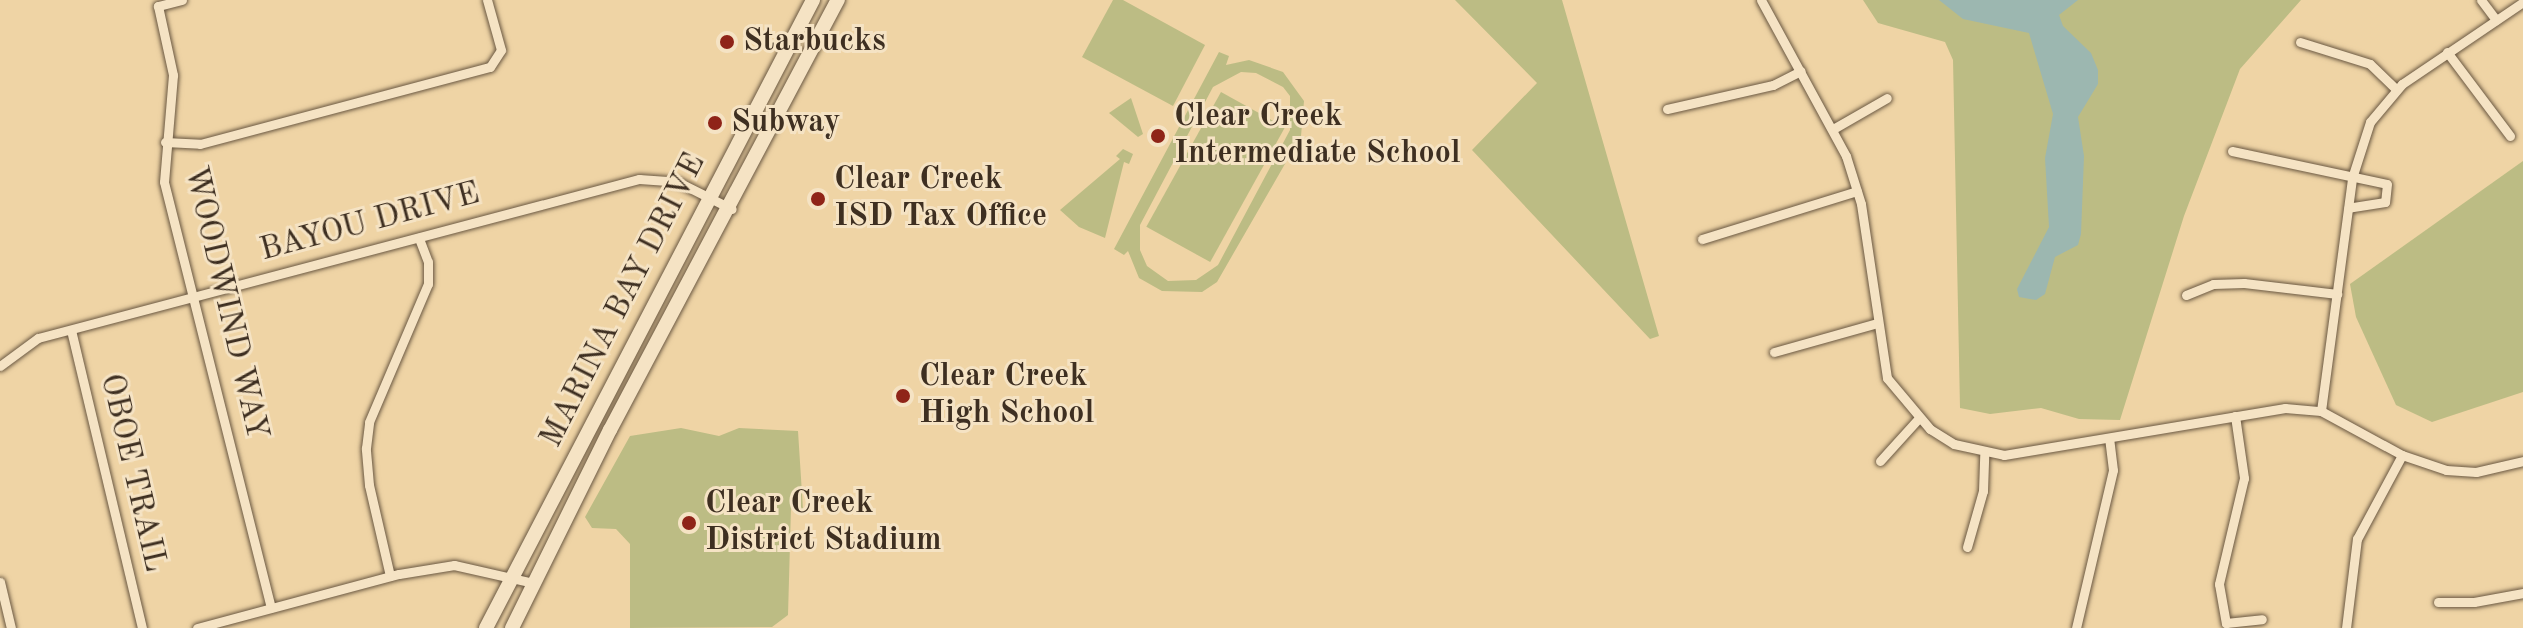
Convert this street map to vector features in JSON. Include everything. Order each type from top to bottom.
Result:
[{"type":"main road","name":"MARINA BAY DRIVE","points":[[486,628],[813,0]]},
{"type":"main road","name":"MARINA BAY DRIVE","points":[[512,628],[610,430],[732,209],[774,119],[838,0]]},
{"type":"main road","points":[[781,62],[799,72]]},
{"type":"main road","points":[[757,105],[774,119]]},
{"type":"main road","points":[[661,293],[679,302]]},
{"type":"main road","points":[[593,420],[610,430]]},
{"type":"street","name":"WOODWIND WAY","points":[[182,0],[158,6],[173,75],[164,182],[271,608]]},
{"type":"street","points":[[165,142],[200,144],[490,67],[501,50],[487,0]]},
{"type":"street","points":[[1761,0],[1833,129],[1857,191],[1887,378],[1919,418],[1954,444],[1984,455],[2109,439],[2285,408],[2321,411],[2402,455],[2446,470],[2476,472],[2523,461]]},
{"type":"street","points":[[2481,0],[2496,20]]},
{"type":"street","points":[[2321,411],[2352,178],[2370,122],[2397,90],[2447,52],[2523,2]]},
{"type":"street","points":[[2300,42],[2370,64],[2397,90]]},
{"type":"street","points":[[2447,52],[2510,136]]},
{"type":"street","points":[[1667,109],[1773,85],[1801,71]]},
{"type":"street","points":[[1833,129],[1887,98]]},
{"type":"street","points":[[2232,151],[2387,184],[2385,202],[2348,208]]},
{"type":"street","name":"BAYOU DRIVE","points":[[0,366],[38,338],[639,179],[678,182],[732,209]]},
{"type":"street","points":[[1702,239],[1857,191]]},
{"type":"street","points":[[390,576],[369,485],[366,448],[369,422],[428,284],[428,262],[419,238]]},
{"type":"street","points":[[2186,295],[2213,284],[2244,283],[2337,294]]},
{"type":"street","points":[[1774,352],[1877,323]]},
{"type":"street","name":"OBOE TRAIL","points":[[71,330],[142,628]]},
{"type":"street","points":[[2235,416],[2244,478],[2219,584],[2226,623],[2262,619]]},
{"type":"street","points":[[1880,461],[1919,418]]},
{"type":"street","points":[[2076,628],[2113,470],[2109,439]]},
{"type":"street","points":[[1967,547],[1983,491],[1984,455]]},
{"type":"street","points":[[2348,626],[2348,582],[2357,539],[2402,455]]},
{"type":"street","points":[[197,628],[390,576],[454,565],[533,583]]},
{"type":"street","points":[[0,582],[11,628]]},
{"type":"street","points":[[2438,602],[2474,602],[2523,593]]},
{"type":"green space","points":[[1113,0],[1123,0],[1205,45],[1173,106],[1082,57]]},
{"type":"green space","points":[[1455,0],[1562,0],[1659,336],[1650,339],[1472,150],[1537,83]]},
{"type":"green space","points":[[1863,0],[2301,0],[2240,69],[2184,216],[2120,420],[2079,419],[2041,408],[1990,414],[1960,408],[1953,60],[1945,42],[1878,23]]},
{"type":"green space","points":[[1219,52],[1229,56],[1226,65],[1249,60],[1283,72],[1304,101],[1301,136],[1217,282],[1202,292],[1162,291],[1139,278],[1128,251],[1124,255],[1114,249]],"holes":[[[1241,72],[1256,73],[1283,87],[1290,96],[1290,130],[1218,265],[1196,280],[1168,281],[1147,266],[1140,250],[1140,225],[1213,87]]]},
{"type":"green space","points":[[1221,92],[1285,127],[1210,262],[1146,227]]},
{"type":"green space","points":[[1131,98],[1143,134],[1138,137],[1109,113]]},
{"type":"green space","points":[[1123,149],[1133,154],[1129,164],[1124,162],[1105,238],[1079,227],[1060,210],[1120,159],[1116,156]]},
{"type":"green space","points":[[2523,161],[2523,392],[2432,422],[2396,405],[2356,317],[2350,284]]},
{"type":"green space","name":"Clear Creek District Stadium","points":[[681,428],[719,436],[739,428],[798,431],[803,509],[791,508],[788,615],[772,627],[630,628],[630,544],[616,529],[592,528],[585,517],[630,436]]},
{"type":"water","points":[[1939,0],[2078,0],[2059,15],[2063,26],[2091,53],[2098,70],[2098,84],[2078,117],[2084,156],[2081,234],[2078,245],[2055,257],[2045,294],[2036,300],[2019,297],[2017,289],[2049,227],[2045,158],[2053,114],[2029,33],[1963,19]]},
{"type":"place","name":"Starbucks","points":[[727,42]]},
{"type":"place","name":"Subway","points":[[715,123]]},
{"type":"place","name":"Clear Creek Intermediate School","points":[[1158,136]]},
{"type":"place","name":"Clear Creek ISD Tax Office","points":[[818,199]]},
{"type":"place","name":"Clear Creek High School","points":[[903,396]]},
{"type":"place","name":"Clear Creek District Stadium","points":[[689,523]]}]
